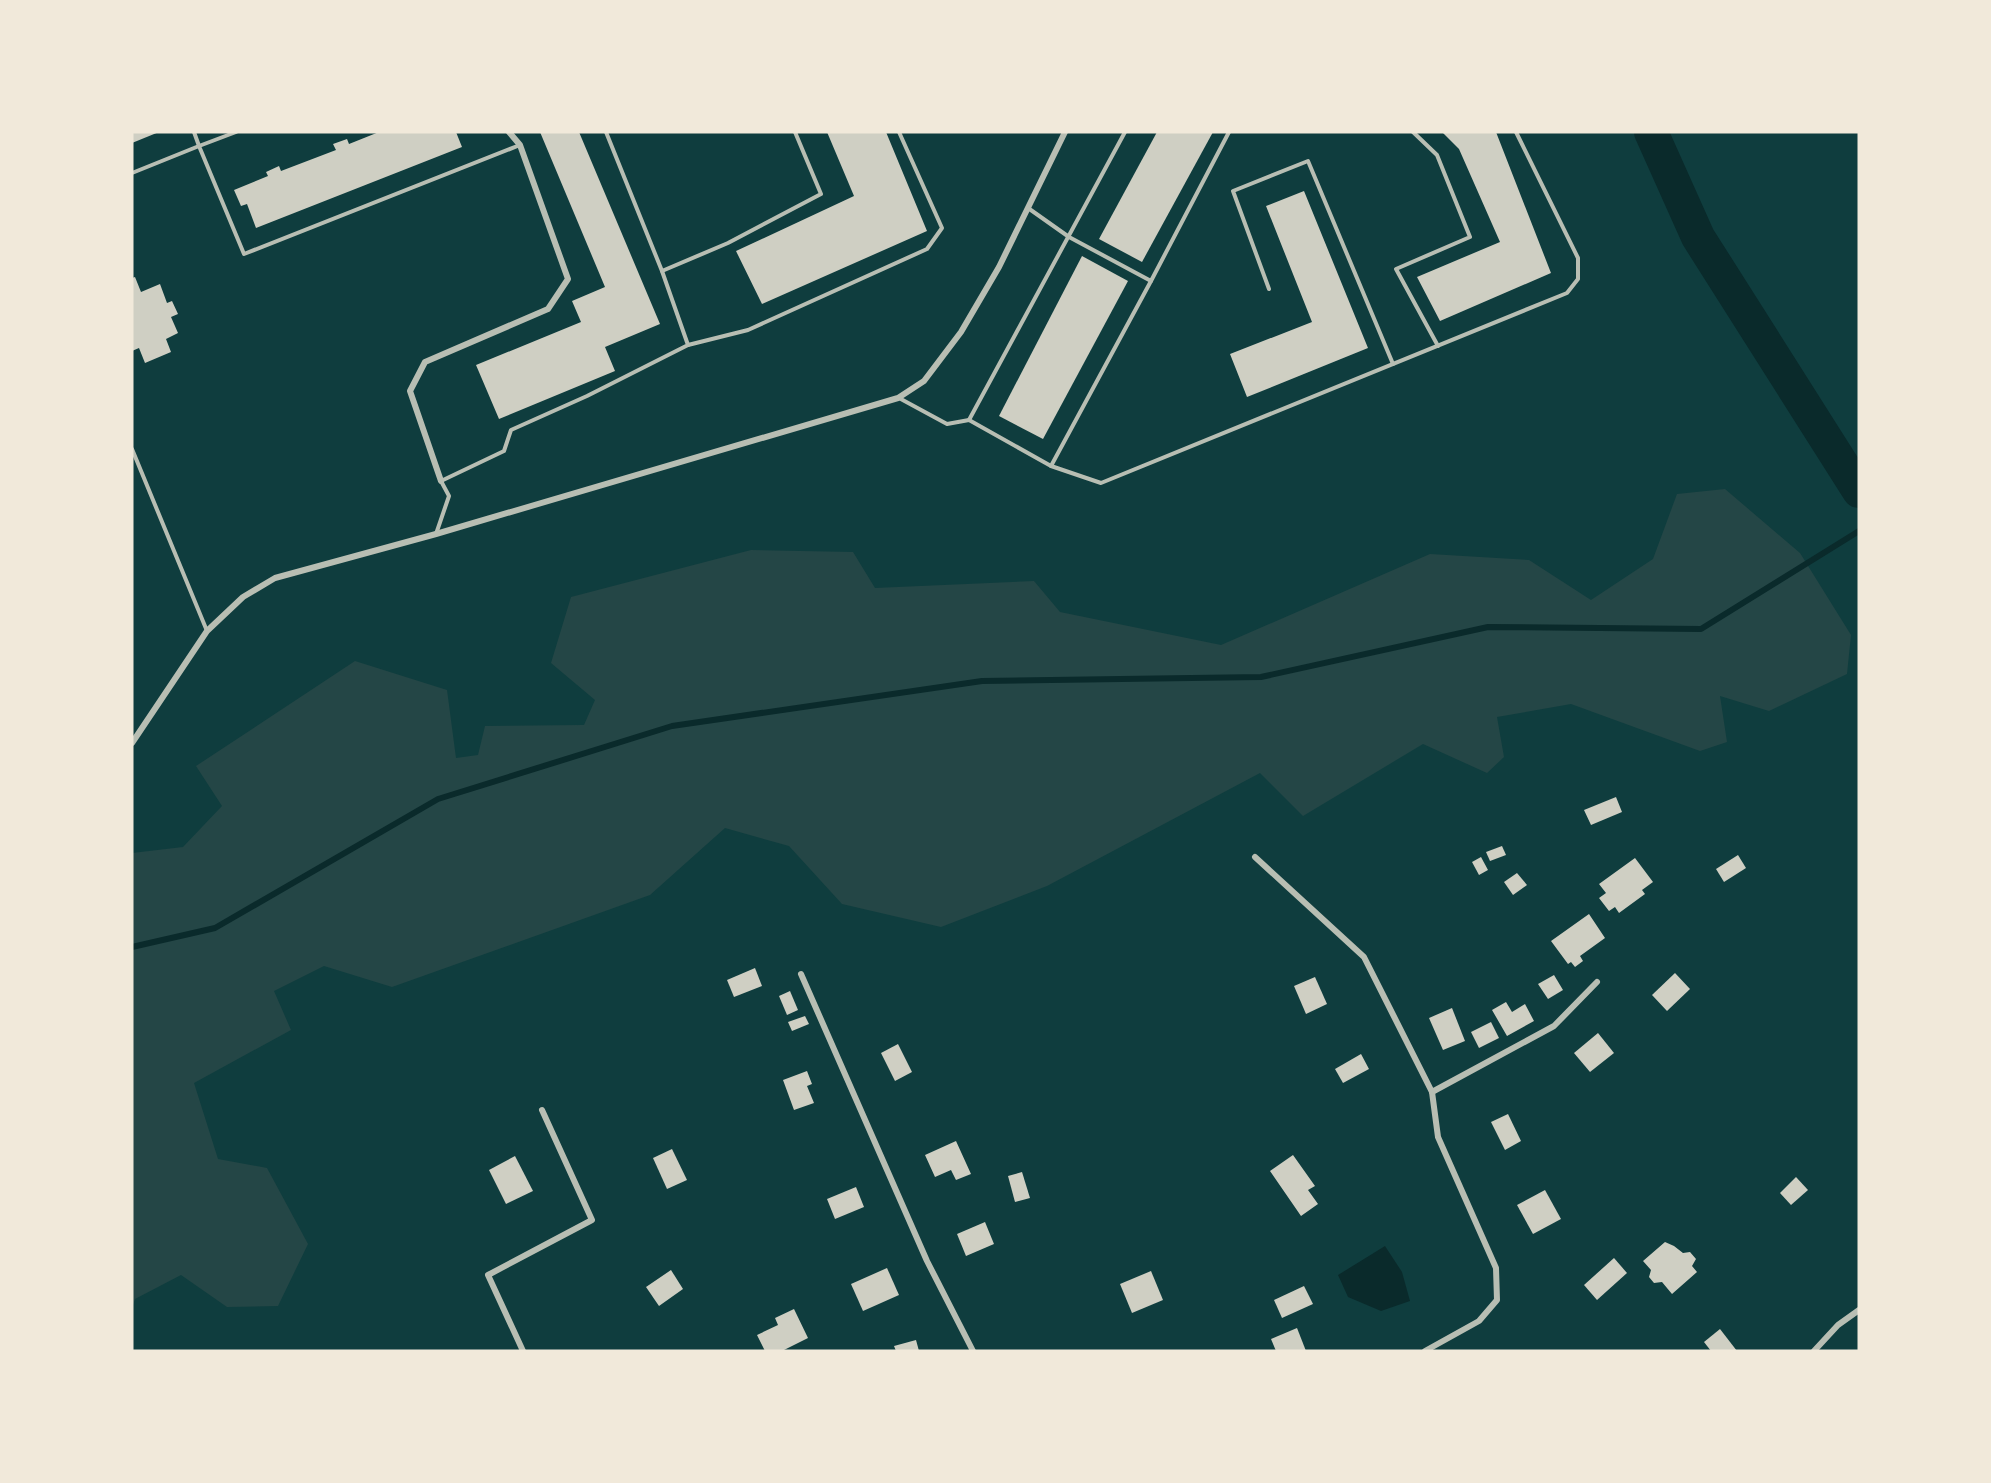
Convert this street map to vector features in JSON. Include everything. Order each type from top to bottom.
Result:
[{"type":"street","points":[[441,481],[410,391],[425,362],[548,309],[568,279],[520,145],[508,132]]},
{"type":"street","points":[[132,743],[207,631],[243,597],[275,578],[436,534],[898,398],[924,381],[961,332],[999,267],[1065,132]]},
{"type":"street","points":[[1255,858],[1364,957],[1432,1092],[1438,1137],[1496,1268],[1497,1300],[1479,1321],[1425,1351]]},
{"type":"street","points":[[801,974],[927,1261],[973,1351]]},
{"type":"street","points":[[1432,1092],[1554,1026],[1597,982]]},
{"type":"street","points":[[524,1351],[489,1275],[592,1220],[542,1110]]},
{"type":"street","points":[[1814,1351],[1838,1324],[1859,1310]]},
{"type":"lane","points":[[194,132],[244,254],[520,145]]},
{"type":"lane","points":[[132,173],[236,132]]},
{"type":"lane","points":[[606,132],[662,271],[688,345]]},
{"type":"lane","points":[[662,271],[728,243],[821,195],[795,132]]},
{"type":"lane","points":[[436,534],[449,496],[441,481],[504,451],[512,430],[587,396],[688,345],[748,330],[927,249],[942,228],[899,132]]},
{"type":"lane","points":[[969,420],[1125,132]]},
{"type":"lane","points":[[1052,466],[1229,132]]},
{"type":"lane","points":[[1413,132],[1437,155],[1470,237],[1396,269],[1437,346]]},
{"type":"lane","points":[[898,398],[947,424],[969,420],[1052,466],[1101,483],[1567,293],[1578,279],[1578,258],[1516,132]]},
{"type":"lane","points":[[1269,289],[1233,191],[1308,162],[1392,364]]},
{"type":"lane","points":[[1028,208],[1069,237],[1151,281]]},
{"type":"lane","points":[[132,449],[207,631]]},
{"type":"shaded area","points":[[1725,489],[1800,553],[1851,635],[1847,674],[1769,711],[1720,696],[1727,742],[1700,751],[1571,704],[1497,717],[1504,757],[1487,773],[1423,744],[1303,816],[1260,773],[1047,886],[941,927],[842,904],[789,846],[725,828],[650,895],[392,987],[324,966],[274,991],[291,1030],[194,1083],[218,1159],[267,1168],[308,1244],[278,1306],[227,1307],[181,1275],[135,1299],[132,1308],[132,853],[183,847],[222,806],[196,766],[355,661],[447,690],[456,758],[478,755],[485,726],[584,725],[595,700],[551,663],[571,597],[751,550],[853,552],[875,588],[1034,581],[1060,612],[1221,645],[1430,554],[1529,560],[1591,600],[1653,559],[1677,494]]},
{"type":"shaded area","points":[[1385,1246],[1402,1272],[1410,1301],[1381,1311],[1348,1297],[1338,1275]]},
{"type":"building","points":[[132,132],[159,132],[132,143]]},
{"type":"building","points":[[379,132],[456,132],[462,147],[256,228],[247,204],[241,206],[234,190],[268,176],[266,172],[279,166],[281,171],[336,150],[333,144],[347,139],[349,144]]},
{"type":"building","points":[[540,132],[579,132],[660,324],[605,347],[615,371],[499,419],[476,365],[581,322],[572,301],[605,287]]},
{"type":"building","points":[[827,132],[886,132],[927,231],[762,304],[736,251],[854,196]]},
{"type":"building","points":[[1157,132],[1213,132],[1142,262],[1099,239]]},
{"type":"building","points":[[1442,132],[1496,132],[1551,273],[1440,321],[1417,277],[1500,242],[1459,149]]},
{"type":"building","points":[[1304,191],[1368,348],[1247,397],[1230,354],[1312,322],[1266,206]]},
{"type":"building","points":[[1082,256],[1128,281],[1043,439],[999,416]]},
{"type":"building","points":[[135,277],[141,292],[160,284],[167,303],[172,301],[178,314],[171,317],[178,333],[166,339],[171,352],[145,363],[139,348],[132,351],[132,278]]},
{"type":"building","points":[[1616,797],[1622,812],[1591,825],[1584,810]]},
{"type":"building","points":[[1502,846],[1506,855],[1490,861],[1486,852]]},
{"type":"building","points":[[1738,855],[1746,868],[1724,882],[1716,869]]},
{"type":"building","points":[[1481,857],[1488,870],[1479,875],[1472,862]]},
{"type":"building","points":[[1635,858],[1653,882],[1642,890],[1645,894],[1619,913],[1615,907],[1609,911],[1599,898],[1606,893],[1599,884]]},
{"type":"building","points":[[1517,873],[1527,885],[1513,895],[1504,882]]},
{"type":"building","points":[[1589,914],[1605,938],[1580,956],[1583,961],[1575,967],[1571,962],[1568,964],[1551,941]]},
{"type":"building","points":[[755,968],[762,986],[734,997],[727,980]]},
{"type":"building","points":[[1675,973],[1690,989],[1667,1011],[1652,995]]},
{"type":"building","points":[[1554,975],[1563,990],[1548,999],[1538,984]]},
{"type":"building","points":[[1315,977],[1327,1004],[1306,1014],[1294,986]]},
{"type":"building","points":[[790,991],[798,1010],[787,1015],[779,996]]},
{"type":"building","points":[[1506,1002],[1512,1012],[1525,1004],[1534,1021],[1507,1036],[1492,1010]]},
{"type":"building","points":[[1452,1008],[1465,1041],[1443,1050],[1429,1018]]},
{"type":"building","points":[[805,1016],[809,1024],[792,1031],[788,1022]]},
{"type":"building","points":[[1491,1022],[1499,1038],[1479,1048],[1471,1032]]},
{"type":"building","points":[[1598,1033],[1614,1053],[1590,1072],[1574,1053]]},
{"type":"building","points":[[898,1044],[912,1072],[895,1081],[881,1053]]},
{"type":"building","points":[[1361,1054],[1369,1069],[1343,1083],[1335,1069]]},
{"type":"building","points":[[807,1071],[812,1084],[807,1086],[814,1103],[794,1110],[783,1080]]},
{"type":"building","points":[[1508,1114],[1521,1141],[1505,1150],[1491,1122]]},
{"type":"building","points":[[956,1141],[971,1174],[956,1180],[951,1170],[935,1177],[925,1155]]},
{"type":"building","points":[[672,1149],[687,1180],[667,1189],[653,1158]]},
{"type":"building","points":[[1293,1155],[1315,1186],[1308,1190],[1318,1204],[1301,1216],[1270,1171]]},
{"type":"building","points":[[515,1156],[533,1191],[506,1204],[489,1170]]},
{"type":"building","points":[[1022,1172],[1030,1198],[1015,1202],[1008,1176]]},
{"type":"building","points":[[1796,1177],[1808,1190],[1791,1205],[1780,1193]]},
{"type":"building","points":[[856,1187],[864,1207],[835,1219],[827,1199]]},
{"type":"building","points":[[1545,1190],[1561,1219],[1533,1234],[1517,1205]]},
{"type":"building","points":[[985,1222],[994,1244],[966,1256],[957,1234]]},
{"type":"building","points":[[1665,1242],[1683,1253],[1690,1252],[1696,1259],[1692,1266],[1697,1272],[1672,1294],[1662,1282],[1654,1283],[1649,1277],[1651,1270],[1643,1261]]},
{"type":"building","points":[[1614,1258],[1627,1273],[1597,1300],[1584,1285]]},
{"type":"building","points":[[887,1268],[899,1295],[863,1311],[851,1284]]},
{"type":"building","points":[[671,1270],[683,1289],[659,1306],[646,1287]]},
{"type":"building","points":[[1151,1271],[1163,1300],[1132,1313],[1120,1284]]},
{"type":"building","points":[[1304,1286],[1313,1304],[1282,1318],[1274,1300]]},
{"type":"building","points":[[794,1309],[808,1338],[782,1351],[765,1351],[757,1335],[778,1325],[775,1318]]},
{"type":"building","points":[[1297,1328],[1306,1351],[1276,1351],[1271,1339]]},
{"type":"building","points":[[1720,1329],[1737,1351],[1711,1351],[1704,1342]]},
{"type":"building","points":[[916,1340],[919,1351],[896,1351],[894,1346]]},
{"type":"waterway","points":[[1651,132],[1698,237],[1859,491]]},
{"type":"waterway","points":[[132,947],[215,928],[438,799],[672,726],[982,681],[1261,677],[1488,627],[1701,629],[1859,531]]}]
